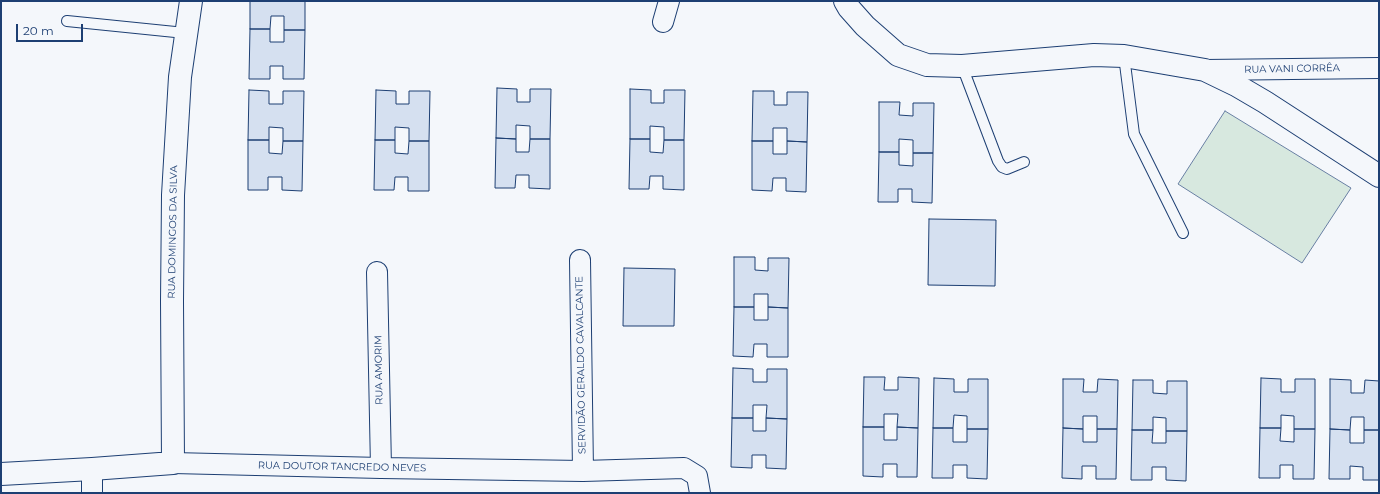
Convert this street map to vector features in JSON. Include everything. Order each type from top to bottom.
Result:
[{"type":"street","name":"RUA DOMINGOS DA SILVA","points":[[173,463],[173,195],[178,100],[185,33],[191,1]]},
{"type":"street","points":[[663,22],[669,1]]},
{"type":"street","points":[[845,1],[849,8],[865,26],[898,55],[927,65],[962,66],[1094,55],[1124,56],[1205,70],[1236,85],[1265,102],[1379,176]]},
{"type":"street","name":"RUA VANI CORRÊA","points":[[1205,70],[1379,68]]},
{"type":"street","name":"SERVIDÃO GERALDO CAVALCANTE","points":[[580,260],[583,471]]},
{"type":"street","name":"RUA AMORIM","points":[[377,272],[381,468]]},
{"type":"street","name":"RUA DOUTOR TANCREDO NEVES","points":[[1,474],[173,463],[583,471],[684,468],[697,476],[700,493]]},
{"type":"street","points":[[92,469],[92,493]]},
{"type":"lane","points":[[67,21],[185,33]]},
{"type":"lane","points":[[1124,56],[1134,134],[1183,233]]},
{"type":"lane","points":[[962,66],[998,161],[1002,167],[1007,169],[1024,162]]},
{"type":"shaded area","points":[[1225,111],[1351,188],[1302,263],[1178,184]]},
{"type":"building","points":[[250,1],[305,1],[305,30],[284,30],[284,16],[271,16],[270,29],[250,29]]},
{"type":"building","points":[[250,29],[270,29],[270,42],[284,42],[284,30],[305,30],[304,79],[283,79],[283,66],[270,66],[270,79],[249,79]]},
{"type":"building","points":[[497,88],[517,89],[517,102],[530,102],[530,89],[551,89],[550,139],[530,139],[530,126],[516,125],[516,139],[496,138]]},
{"type":"building","points":[[630,89],[651,90],[651,103],[664,103],[664,90],[685,90],[684,140],[664,140],[664,127],[650,126],[650,139],[630,139]]},
{"type":"building","points":[[249,90],[269,91],[269,104],[283,104],[283,91],[304,91],[303,141],[283,141],[283,128],[269,127],[269,140],[248,140]]},
{"type":"building","points":[[376,90],[396,91],[396,104],[409,104],[409,91],[430,91],[429,141],[409,141],[409,128],[395,127],[395,140],[375,140]]},
{"type":"building","points":[[753,91],[774,91],[774,105],[787,105],[787,92],[808,92],[807,142],[787,141],[787,128],[773,128],[773,141],[752,141]]},
{"type":"building","points":[[879,102],[900,102],[899,115],[913,116],[913,103],[934,103],[933,153],[913,153],[913,140],[899,139],[899,152],[879,152]]},
{"type":"building","points":[[496,138],[516,139],[516,152],[529,152],[530,139],[550,139],[550,189],[529,188],[529,175],[516,175],[515,188],[495,188]]},
{"type":"building","points":[[630,139],[650,139],[650,152],[663,153],[664,140],[684,140],[684,190],[663,189],[663,176],[650,176],[649,189],[629,189]]},
{"type":"building","points":[[248,140],[269,140],[269,153],[282,154],[283,141],[303,141],[302,191],[282,190],[282,177],[268,177],[268,190],[248,190]]},
{"type":"building","points":[[375,140],[395,140],[395,153],[408,154],[409,141],[429,141],[429,191],[408,191],[408,177],[395,177],[394,190],[374,190]]},
{"type":"building","points":[[752,141],[773,141],[773,154],[787,154],[787,141],[807,142],[806,192],[786,191],[786,178],[773,178],[772,191],[752,190]]},
{"type":"building","points":[[879,152],[899,152],[899,165],[913,166],[913,153],[933,153],[932,203],[912,202],[912,189],[898,189],[898,202],[878,202]]},
{"type":"building","points":[[929,219],[996,220],[995,286],[928,285]]},
{"type":"building","points":[[734,257],[755,257],[755,270],[768,271],[768,258],[789,258],[788,308],[768,307],[768,294],[754,294],[754,307],[734,307]]},
{"type":"building","points":[[624,268],[675,269],[674,326],[623,326]]},
{"type":"building","points":[[734,307],[754,307],[754,320],[768,320],[768,307],[788,308],[788,357],[767,357],[767,344],[754,344],[753,357],[733,356]]},
{"type":"building","points":[[733,368],[753,369],[753,382],[767,382],[767,369],[787,369],[787,419],[766,418],[767,405],[753,405],[753,418],[732,418]]},
{"type":"building","points":[[864,377],[885,377],[884,390],[898,390],[898,377],[919,378],[918,428],[897,427],[898,414],[884,414],[884,427],[863,427]]},
{"type":"building","points":[[934,378],[954,379],[954,392],[968,392],[968,379],[988,379],[988,429],[967,429],[967,416],[954,415],[953,428],[933,428]]},
{"type":"building","points":[[1261,378],[1281,379],[1281,392],[1295,392],[1295,379],[1315,379],[1315,429],[1294,429],[1294,416],[1281,415],[1281,428],[1260,428]]},
{"type":"building","points":[[1063,379],[1084,379],[1083,392],[1097,392],[1098,379],[1118,380],[1117,429],[1097,429],[1097,416],[1083,416],[1083,429],[1063,428]]},
{"type":"building","points":[[1330,379],[1351,380],[1351,393],[1364,393],[1365,380],[1379,381],[1379,430],[1364,430],[1364,417],[1351,417],[1350,430],[1330,429]]},
{"type":"building","points":[[1133,380],[1153,380],[1153,393],[1167,394],[1167,381],[1187,381],[1187,431],[1166,431],[1166,418],[1153,417],[1153,430],[1132,430]]},
{"type":"building","points":[[732,418],[753,418],[753,431],[766,431],[766,418],[787,419],[786,469],[766,468],[766,455],[752,455],[752,468],[731,467]]},
{"type":"building","points":[[863,427],[884,427],[884,440],[897,440],[897,427],[918,428],[917,477],[897,477],[897,464],[883,464],[883,477],[863,476]]},
{"type":"building","points":[[933,428],[953,428],[953,442],[967,442],[967,429],[988,429],[987,479],[967,478],[967,465],[953,465],[953,478],[932,478]]},
{"type":"building","points":[[1063,428],[1083,429],[1083,442],[1097,442],[1097,429],[1117,429],[1116,479],[1096,479],[1096,466],[1082,466],[1082,479],[1062,478]]},
{"type":"building","points":[[1260,428],[1281,428],[1280,441],[1294,442],[1294,429],[1315,429],[1314,479],[1293,479],[1293,465],[1280,465],[1280,478],[1259,478]]},
{"type":"building","points":[[1330,429],[1350,430],[1350,443],[1364,443],[1364,430],[1379,430],[1379,480],[1363,480],[1363,467],[1350,466],[1350,479],[1329,479]]},
{"type":"building","points":[[1132,430],[1153,430],[1152,443],[1166,443],[1166,431],[1187,431],[1186,481],[1166,480],[1166,467],[1152,467],[1152,480],[1131,480]]}]
